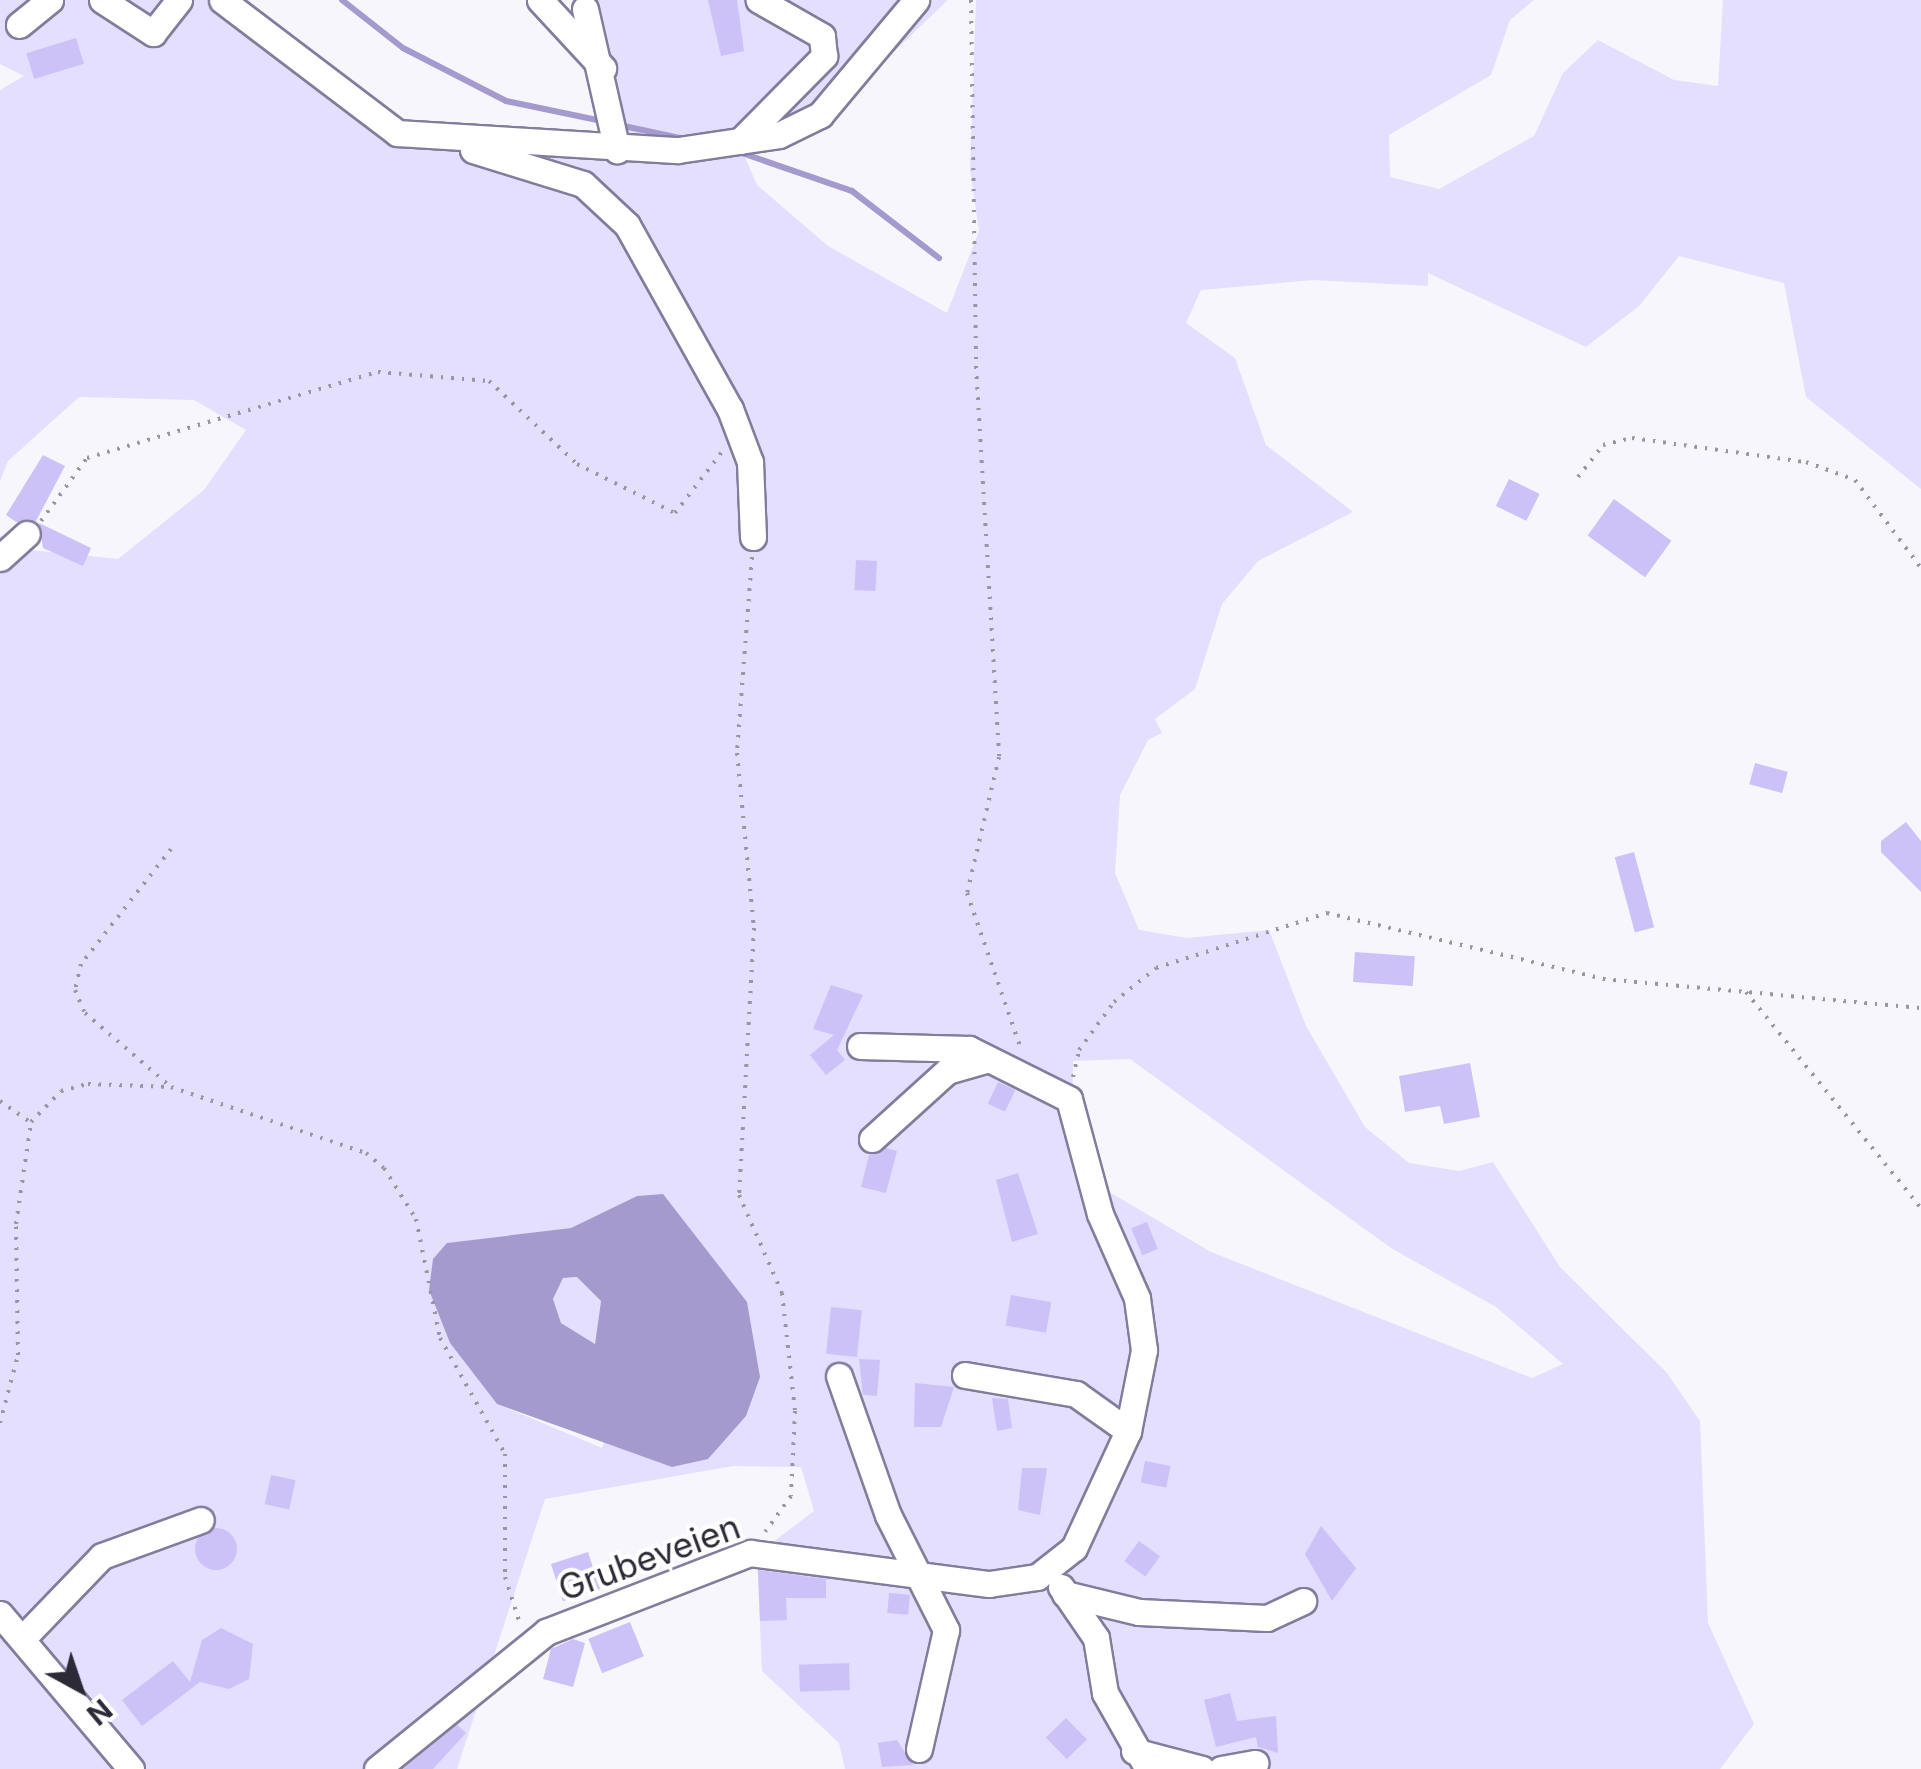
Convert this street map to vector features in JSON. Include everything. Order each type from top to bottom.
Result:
[{"type":"street","points":[[19,26],[50,0]]},
{"type":"street","points":[[102,0],[152,33],[180,0]]},
{"type":"street","points":[[222,0],[348,104],[397,133],[555,172],[600,198],[650,259],[742,440],[754,537]]},
{"type":"street","points":[[540,0],[603,68]]},
{"type":"street","points":[[736,144],[824,56],[808,24],[758,0]]},
{"type":"street","points":[[430,139],[617,150],[736,144],[820,115],[916,0]]},
{"type":"street","points":[[586,9],[603,68],[617,150]]},
{"type":"street","points":[[0,558],[26,534]]},
{"type":"street","points":[[860,1046],[969,1050],[1069,1099],[1100,1214],[1137,1298],[1144,1350],[1128,1431],[1098,1511],[1050,1570],[1096,1638],[1105,1694],[1141,1760],[1202,1769]]},
{"type":"street","points":[[872,1139],[948,1071],[990,1060]]},
{"type":"street","points":[[966,1375],[1076,1394],[1128,1431]]},
{"type":"street","points":[[839,1376],[918,1579],[946,1630],[919,1749]]},
{"type":"street","points":[[22,1639],[102,1556],[201,1520]]},
{"type":"street","name":"Grubeveien","points":[[376,1769],[528,1646],[750,1552],[918,1579],[988,1584],[1050,1570]]},
{"type":"street","points":[[1065,1594],[1139,1612],[1267,1618],[1303,1600]]},
{"type":"street","points":[[0,1614],[132,1769]]},
{"type":"street","points":[[1221,1769],[1255,1764]]},
{"type":"path","points":[[971,0],[976,366],[999,756],[967,893],[1006,1022],[1039,1084]]},
{"type":"path","points":[[26,534],[87,458],[378,372],[489,381],[577,464],[675,513],[742,440]]},
{"type":"path","points":[[1578,478],[1603,445],[1632,438],[1806,462],[1855,480],[1921,568]]},
{"type":"path","points":[[750,1552],[791,1496],[795,1411],[782,1292],[739,1195],[754,928],[737,753],[754,537]]},
{"type":"path","points":[[171,849],[102,932],[75,990],[85,1013],[171,1087]]},
{"type":"path","points":[[1069,1099],[1079,1050],[1114,1002],[1156,968],[1327,913],[1497,960],[1746,992],[1921,1008]]},
{"type":"path","points":[[1746,992],[1921,1208]]},
{"type":"path","points":[[0,1423],[18,1355],[16,1224],[31,1122],[61,1091],[88,1084],[171,1087],[366,1153],[408,1201],[440,1338],[504,1454],[505,1577],[528,1646]]},
{"type":"path","points":[[0,1101],[31,1122]]},
{"type":"shaded area","points":[[0,0],[207,0],[288,64],[390,125],[610,146],[580,0],[948,0],[836,107],[782,118],[740,146],[757,185],[828,246],[947,313],[979,231],[970,169],[976,0],[1534,0],[1510,20],[1491,75],[1389,135],[1390,177],[1439,189],[1534,136],[1563,73],[1598,40],[1674,80],[1718,86],[1723,0],[1921,0],[1921,489],[1806,397],[1784,283],[1679,256],[1639,306],[1586,347],[1428,273],[1428,286],[1313,280],[1201,290],[1186,323],[1235,358],[1266,445],[1353,512],[1258,561],[1222,604],[1195,689],[1155,719],[1162,733],[1148,740],[1120,795],[1115,873],[1139,930],[1187,938],[1269,930],[1306,1026],[1365,1127],[1409,1163],[1459,1171],[1493,1162],[1560,1267],[1667,1373],[1700,1421],[1708,1623],[1754,1724],[1720,1769],[845,1769],[839,1743],[762,1671],[757,1554],[814,1511],[801,1467],[733,1466],[545,1499],[457,1769],[0,1769],[0,536],[20,549],[118,559],[204,490],[246,430],[194,400],[79,397],[8,461],[0,481],[0,90],[24,76],[0,64]],"holes":[[[1130,1059],[1391,1248],[1496,1307],[1563,1364],[1532,1378],[1211,1252],[1111,1193],[1072,1148],[1073,1061]],[[663,1194],[682,1221],[602,1448],[497,1404],[450,1343],[429,1290],[448,1243],[571,1228],[637,1196]]]},
{"type":"shaded area","points":[[663,1194],[747,1302],[760,1377],[746,1416],[708,1459],[672,1467],[497,1404],[450,1343],[429,1290],[433,1259],[447,1243],[571,1228],[637,1196]],"holes":[[[577,1277],[601,1301],[595,1344],[561,1323],[553,1299],[563,1278]]]},
{"type":"shaded area","points":[[578,1277],[601,1300],[595,1344],[561,1323],[553,1299],[563,1278]]},
{"type":"building","points":[[708,0],[737,0],[744,51],[721,56]]},
{"type":"building","points":[[76,38],[84,64],[34,79],[26,53]]},
{"type":"building","points":[[43,455],[65,466],[36,521],[16,522],[6,515]]},
{"type":"building","points":[[1509,479],[1540,494],[1526,521],[1496,506]]},
{"type":"building","points":[[1614,499],[1671,541],[1645,577],[1588,535]]},
{"type":"building","points":[[39,523],[91,548],[83,566],[43,548]]},
{"type":"building","points":[[856,560],[877,561],[875,591],[854,590]]},
{"type":"building","points":[[1755,763],[1788,772],[1782,793],[1749,784]]},
{"type":"building","points":[[1906,822],[1921,841],[1921,892],[1881,852],[1881,841]]},
{"type":"building","points":[[1634,852],[1654,927],[1635,933],[1615,857]]},
{"type":"building","points":[[1355,952],[1415,956],[1413,986],[1353,982]]},
{"type":"building","points":[[831,985],[863,995],[837,1050],[845,1060],[826,1075],[810,1055],[834,1035],[813,1029]]},
{"type":"building","points":[[1470,1063],[1480,1117],[1444,1124],[1440,1106],[1405,1112],[1399,1076]]},
{"type":"building","points":[[998,1082],[1015,1090],[1005,1112],[988,1104]]},
{"type":"building","points":[[886,1148],[897,1151],[886,1193],[861,1187],[869,1155]]},
{"type":"building","points":[[1018,1173],[1038,1234],[1012,1242],[996,1180]]},
{"type":"building","points":[[1147,1222],[1158,1249],[1142,1255],[1131,1228]]},
{"type":"building","points":[[1011,1295],[1051,1302],[1046,1333],[1006,1326]]},
{"type":"building","points":[[831,1307],[862,1310],[857,1357],[826,1354]]},
{"type":"building","points":[[859,1359],[880,1360],[877,1396],[863,1395]]},
{"type":"building","points":[[915,1383],[954,1387],[941,1427],[914,1427]]},
{"type":"building","points":[[992,1398],[1008,1399],[1012,1428],[997,1431]]},
{"type":"building","points":[[1145,1461],[1171,1466],[1166,1488],[1141,1483]]},
{"type":"building","points":[[1022,1468],[1047,1468],[1040,1515],[1018,1510]]},
{"type":"building","points":[[271,1475],[295,1480],[289,1510],[265,1504]]},
{"type":"building","points":[[1321,1526],[1356,1568],[1332,1601],[1305,1554]]},
{"type":"building","points":[[216,1528],[231,1534],[237,1549],[231,1564],[216,1570],[201,1564],[195,1549],[201,1534]]},
{"type":"building","points":[[1139,1541],[1160,1556],[1145,1577],[1124,1561]]},
{"type":"building","points":[[588,1552],[600,1589],[563,1601],[551,1564]]},
{"type":"building","points":[[758,1570],[826,1579],[826,1598],[786,1598],[787,1620],[760,1621]]},
{"type":"building","points":[[889,1593],[910,1595],[908,1615],[887,1613]]},
{"type":"building","points":[[630,1622],[644,1656],[602,1673],[588,1639]]},
{"type":"building","points":[[221,1628],[253,1644],[249,1679],[229,1689],[200,1682],[142,1726],[122,1700],[173,1661],[190,1682],[202,1640]]},
{"type":"building","points":[[573,1639],[585,1643],[573,1687],[543,1679],[551,1649]]},
{"type":"building","points":[[849,1663],[850,1690],[800,1692],[799,1665]]},
{"type":"building","points":[[1230,1693],[1237,1721],[1276,1716],[1278,1753],[1258,1747],[1256,1737],[1216,1747],[1204,1700]]},
{"type":"building","points":[[1066,1718],[1087,1740],[1067,1759],[1046,1737]]},
{"type":"building","points":[[457,1725],[466,1733],[433,1769],[403,1769]]},
{"type":"building","points":[[897,1740],[913,1765],[882,1767],[878,1743]]},
{"type":"waterway","points":[[342,0],[403,48],[506,101],[602,121]]},
{"type":"waterway","points":[[619,125],[680,138]]},
{"type":"waterway","points":[[736,151],[852,191],[939,258]]}]
